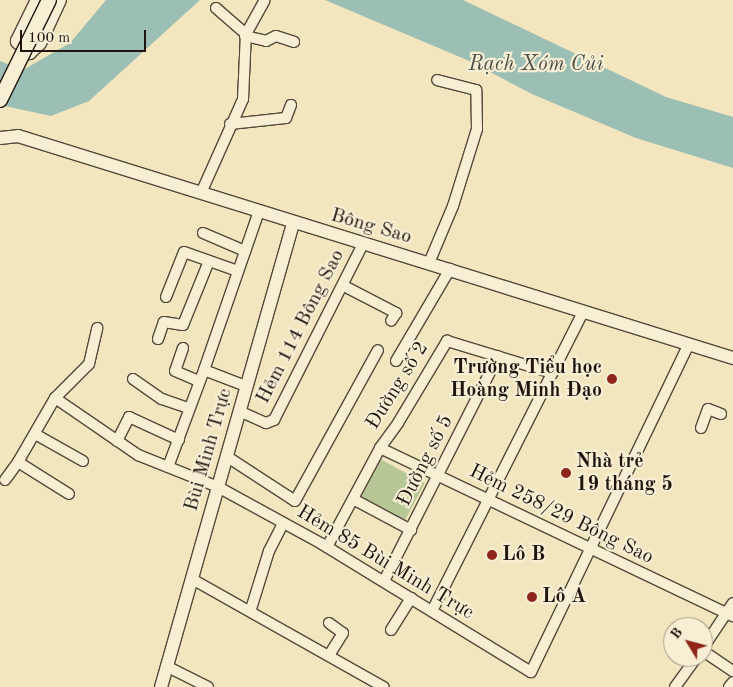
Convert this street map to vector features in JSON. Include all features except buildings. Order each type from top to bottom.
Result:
[{"type":"main road","points":[[38,0],[18,41],[29,52],[39,43],[59,0]]},
{"type":"main road","points":[[0,100],[49,0]]},
{"type":"street","points":[[201,193],[230,124],[243,99],[245,35],[264,1]]},
{"type":"street","points":[[216,8],[245,35],[266,41],[276,36],[294,42]]},
{"type":"street","points":[[429,263],[453,206],[477,129],[476,90],[437,80]]},
{"type":"street","points":[[230,124],[286,118],[291,105]]},
{"type":"street","name":"Bông Sao","points":[[0,138],[18,136],[259,211],[293,224],[450,269],[733,358]]},
{"type":"street","points":[[168,467],[259,211]]},
{"type":"street","name":"Bùi Minh Trực","points":[[161,687],[293,224]]},
{"type":"street","points":[[203,232],[245,251]]},
{"type":"street","name":"Hẻm 114 Bông Sao","points":[[239,411],[266,423],[274,420],[344,286],[363,244]]},
{"type":"street","points":[[166,297],[184,252],[238,271]]},
{"type":"street","points":[[158,339],[164,322],[183,325],[209,261]]},
{"type":"street","points":[[396,360],[450,269]]},
{"type":"street","points":[[344,286],[396,313],[391,321]]},
{"type":"street","points":[[432,611],[583,312]]},
{"type":"street","points":[[5,480],[36,434],[55,398],[89,364],[97,328]]},
{"type":"street","name":"Đường số 2","points":[[327,546],[380,448],[398,424],[448,341],[552,373]]},
{"type":"street","points":[[592,550],[689,344]]},
{"type":"street","points":[[183,348],[174,371],[199,381]]},
{"type":"street","points":[[226,456],[296,501],[378,350]]},
{"type":"street","name":"Đường số 5","points":[[384,581],[439,476],[498,356]]},
{"type":"street","points":[[204,370],[246,386]]},
{"type":"street","points":[[133,380],[162,399],[188,408]]},
{"type":"street","name":"Hẻm 85 Bùi Minh Trực","points":[[55,398],[138,455],[218,487],[327,546],[531,672],[592,550]]},
{"type":"street","points":[[701,428],[708,409],[722,414]]},
{"type":"street","points":[[117,441],[128,418],[179,440]]},
{"type":"street","points":[[36,434],[83,461]]},
{"type":"street","name":"Hẻm 258/29 Bông Sao","points":[[380,448],[730,615]]},
{"type":"street","points":[[18,462],[69,494]]},
{"type":"street","points":[[353,499],[411,530]]},
{"type":"street","points":[[251,609],[268,551],[283,523]]},
{"type":"street","points":[[192,579],[251,609],[384,687]]},
{"type":"street","points":[[391,630],[411,598]]},
{"type":"street","points":[[713,636],[730,615],[733,603]]},
{"type":"street","points":[[328,624],[343,633],[330,654]]},
{"type":"street","points":[[713,656],[733,671]]},
{"type":"street","points":[[166,666],[208,687]]},
{"type":"street","points":[[675,687],[689,667]]},
{"type":"street","points":[[730,687],[733,682]]},
{"type":"green space","points":[[378,458],[425,483],[404,523],[357,498]]},
{"type":"water","points":[[106,0],[200,0],[89,101],[51,116],[0,105],[0,61],[23,70],[70,43]]},
{"type":"water","name":"Rạch Xóm Củi","points":[[325,0],[463,0],[666,97],[733,117],[733,168],[636,138],[532,94],[467,60]]},
{"type":"place","name":"Trường Tiểu học Hoàng Minh Đạo","points":[[612,379]]},
{"type":"place","name":"Nhà trẻ 19 tháng 5","points":[[566,473]]},
{"type":"place","name":"Lô B","points":[[492,555]]},
{"type":"place","name":"Lô A","points":[[532,597]]}]
